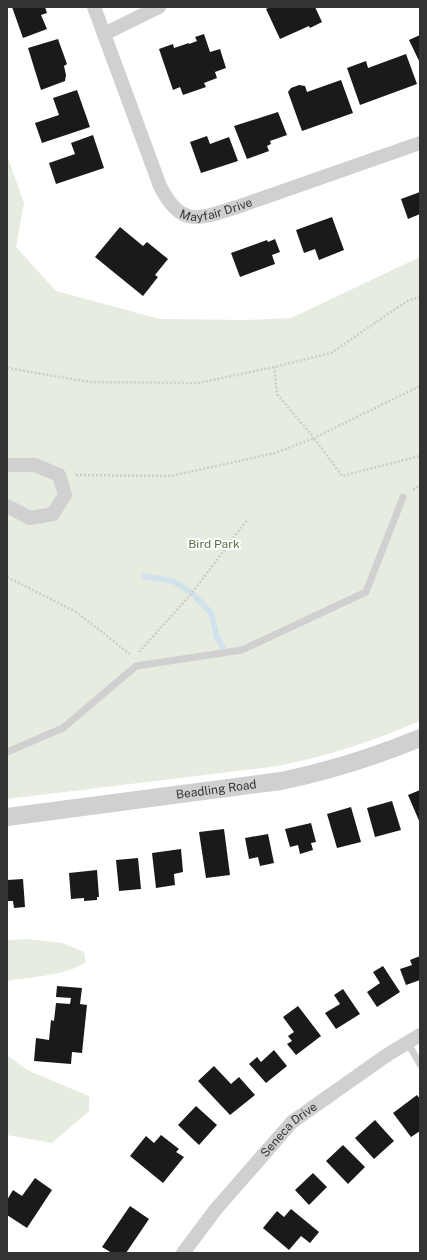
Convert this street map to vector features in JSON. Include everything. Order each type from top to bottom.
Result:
[{"type":"street","name":"Mayfair Drive","points":[[94,7],[160,186],[168,201],[180,212],[193,218],[237,208],[420,143]]},
{"type":"street","points":[[104,34],[159,7]]},
{"type":"street","points":[[7,465],[35,465],[59,475],[65,495],[53,514],[30,518],[7,506]]},
{"type":"street","name":"Beadling Road","points":[[7,817],[281,781],[320,773],[359,762],[420,738]]},
{"type":"street","name":"Seneca Drive","points":[[183,1253],[216,1209],[292,1122],[407,1042],[420,1035]]},
{"type":"lane","points":[[7,752],[63,728],[136,666],[242,650],[366,592],[403,498]]},
{"type":"lane","points":[[407,1042],[420,1064]]},
{"type":"path","points":[[7,368],[90,382],[198,383],[331,353],[407,301],[420,297]]},
{"type":"path","points":[[274,367],[277,394],[314,438],[342,476],[420,456]]},
{"type":"path","points":[[59,475],[171,476],[275,452],[314,438],[420,386]]},
{"type":"path","points":[[7,577],[76,612],[134,657],[192,593],[248,520]]},
{"type":"green space","name":"Bird Park","points":[[7,156],[24,203],[16,247],[56,291],[160,319],[246,320],[291,318],[420,257],[420,721],[350,747],[315,758],[278,766],[7,799]]},
{"type":"green space","points":[[27,939],[63,943],[84,952],[86,962],[68,971],[7,981],[7,940]]},
{"type":"green space","points":[[7,1055],[27,1070],[89,1096],[89,1111],[52,1143],[7,1135]]},
{"type":"building","points":[[12,7],[45,7],[47,13],[41,15],[47,29],[23,38]]},
{"type":"building","points":[[270,7],[315,7],[322,22],[280,39],[266,9]]},
{"type":"building","points":[[204,34],[210,52],[220,49],[226,68],[215,72],[217,78],[204,83],[206,87],[183,95],[180,87],[173,90],[159,49],[173,44],[174,48],[189,44],[197,41],[195,37]]},
{"type":"building","points":[[420,35],[420,63],[409,40]]},
{"type":"building","points":[[58,39],[67,64],[64,66],[66,75],[65,81],[41,90],[28,48]]},
{"type":"building","points":[[406,54],[417,84],[360,105],[347,68],[366,61],[368,68]]},
{"type":"building","points":[[341,80],[353,113],[302,131],[288,92],[291,88],[299,85],[305,86],[307,92]]},
{"type":"building","points":[[77,90],[90,127],[42,143],[35,123],[59,115],[53,98]]},
{"type":"building","points":[[278,112],[287,135],[270,141],[271,144],[267,146],[269,151],[247,159],[234,126]]},
{"type":"building","points":[[93,135],[104,168],[56,184],[49,163],[75,154],[71,143]]},
{"type":"building","points":[[207,136],[210,144],[229,137],[238,161],[201,173],[190,142]]},
{"type":"building","points":[[420,192],[420,214],[408,219],[401,199]]},
{"type":"building","points":[[332,217],[344,250],[319,260],[315,249],[304,253],[296,230]]},
{"type":"building","points":[[120,227],[143,246],[147,242],[168,259],[155,275],[158,277],[143,296],[95,257]]},
{"type":"building","points":[[275,239],[280,252],[272,255],[275,264],[240,277],[231,253],[267,240],[268,242]]},
{"type":"building","points":[[420,790],[420,823],[408,795]]},
{"type":"building","points":[[392,801],[401,830],[375,837],[367,808]]},
{"type":"building","points":[[351,807],[361,842],[337,848],[327,814]]},
{"type":"building","points":[[311,823],[316,842],[311,843],[313,850],[300,854],[298,845],[290,847],[285,829]]},
{"type":"building","points":[[224,829],[230,875],[206,878],[199,832]]},
{"type":"building","points":[[268,834],[274,863],[260,866],[258,857],[249,859],[245,838]]},
{"type":"building","points":[[181,849],[183,872],[174,874],[175,885],[156,888],[152,853]]},
{"type":"building","points":[[138,858],[141,889],[119,891],[116,860]]},
{"type":"building","points":[[97,870],[99,897],[97,897],[97,900],[84,901],[84,898],[71,899],[69,873]]},
{"type":"building","points":[[23,879],[25,907],[14,908],[13,901],[7,901],[7,880]]},
{"type":"building","points":[[420,956],[420,980],[406,985],[400,969],[412,965],[410,960]]},
{"type":"building","points":[[383,966],[400,992],[377,1007],[367,992],[380,983],[373,972]]},
{"type":"building","points":[[57,986],[82,988],[80,1004],[87,1005],[82,1053],[72,1052],[71,1064],[34,1061],[36,1038],[49,1040],[51,1020],[54,1021],[56,1003],[70,1004],[71,998],[56,997]]},
{"type":"building","points":[[343,989],[360,1014],[336,1029],[325,1013],[340,1004],[334,995]]},
{"type":"building","points":[[298,1006],[321,1036],[296,1055],[287,1044],[292,1041],[288,1036],[294,1032],[283,1017]]},
{"type":"building","points":[[274,1050],[287,1066],[266,1083],[249,1064],[257,1057],[261,1062]]},
{"type":"building","points":[[214,1066],[231,1084],[239,1077],[255,1095],[230,1115],[198,1081]]},
{"type":"building","points":[[417,1095],[420,1099],[420,1131],[411,1137],[393,1113]]},
{"type":"building","points":[[196,1106],[217,1125],[199,1145],[178,1125]]},
{"type":"building","points":[[375,1120],[394,1141],[374,1159],[355,1138]]},
{"type":"building","points":[[161,1135],[179,1149],[176,1152],[184,1157],[163,1183],[130,1156],[146,1136],[154,1143]]},
{"type":"building","points":[[343,1145],[365,1167],[348,1184],[326,1161]]},
{"type":"building","points":[[313,1173],[327,1187],[309,1205],[295,1190]]},
{"type":"building","points":[[35,1178],[52,1190],[27,1228],[7,1215],[7,1200],[13,1190],[22,1196]]},
{"type":"building","points":[[130,1206],[149,1219],[126,1253],[112,1253],[102,1247]]},
{"type":"building","points":[[291,1209],[319,1232],[310,1243],[301,1236],[289,1250],[263,1228],[277,1211],[284,1217]]},
{"type":"waterway","points":[[144,576],[173,581],[192,593],[211,613],[217,638],[223,647]]}]
